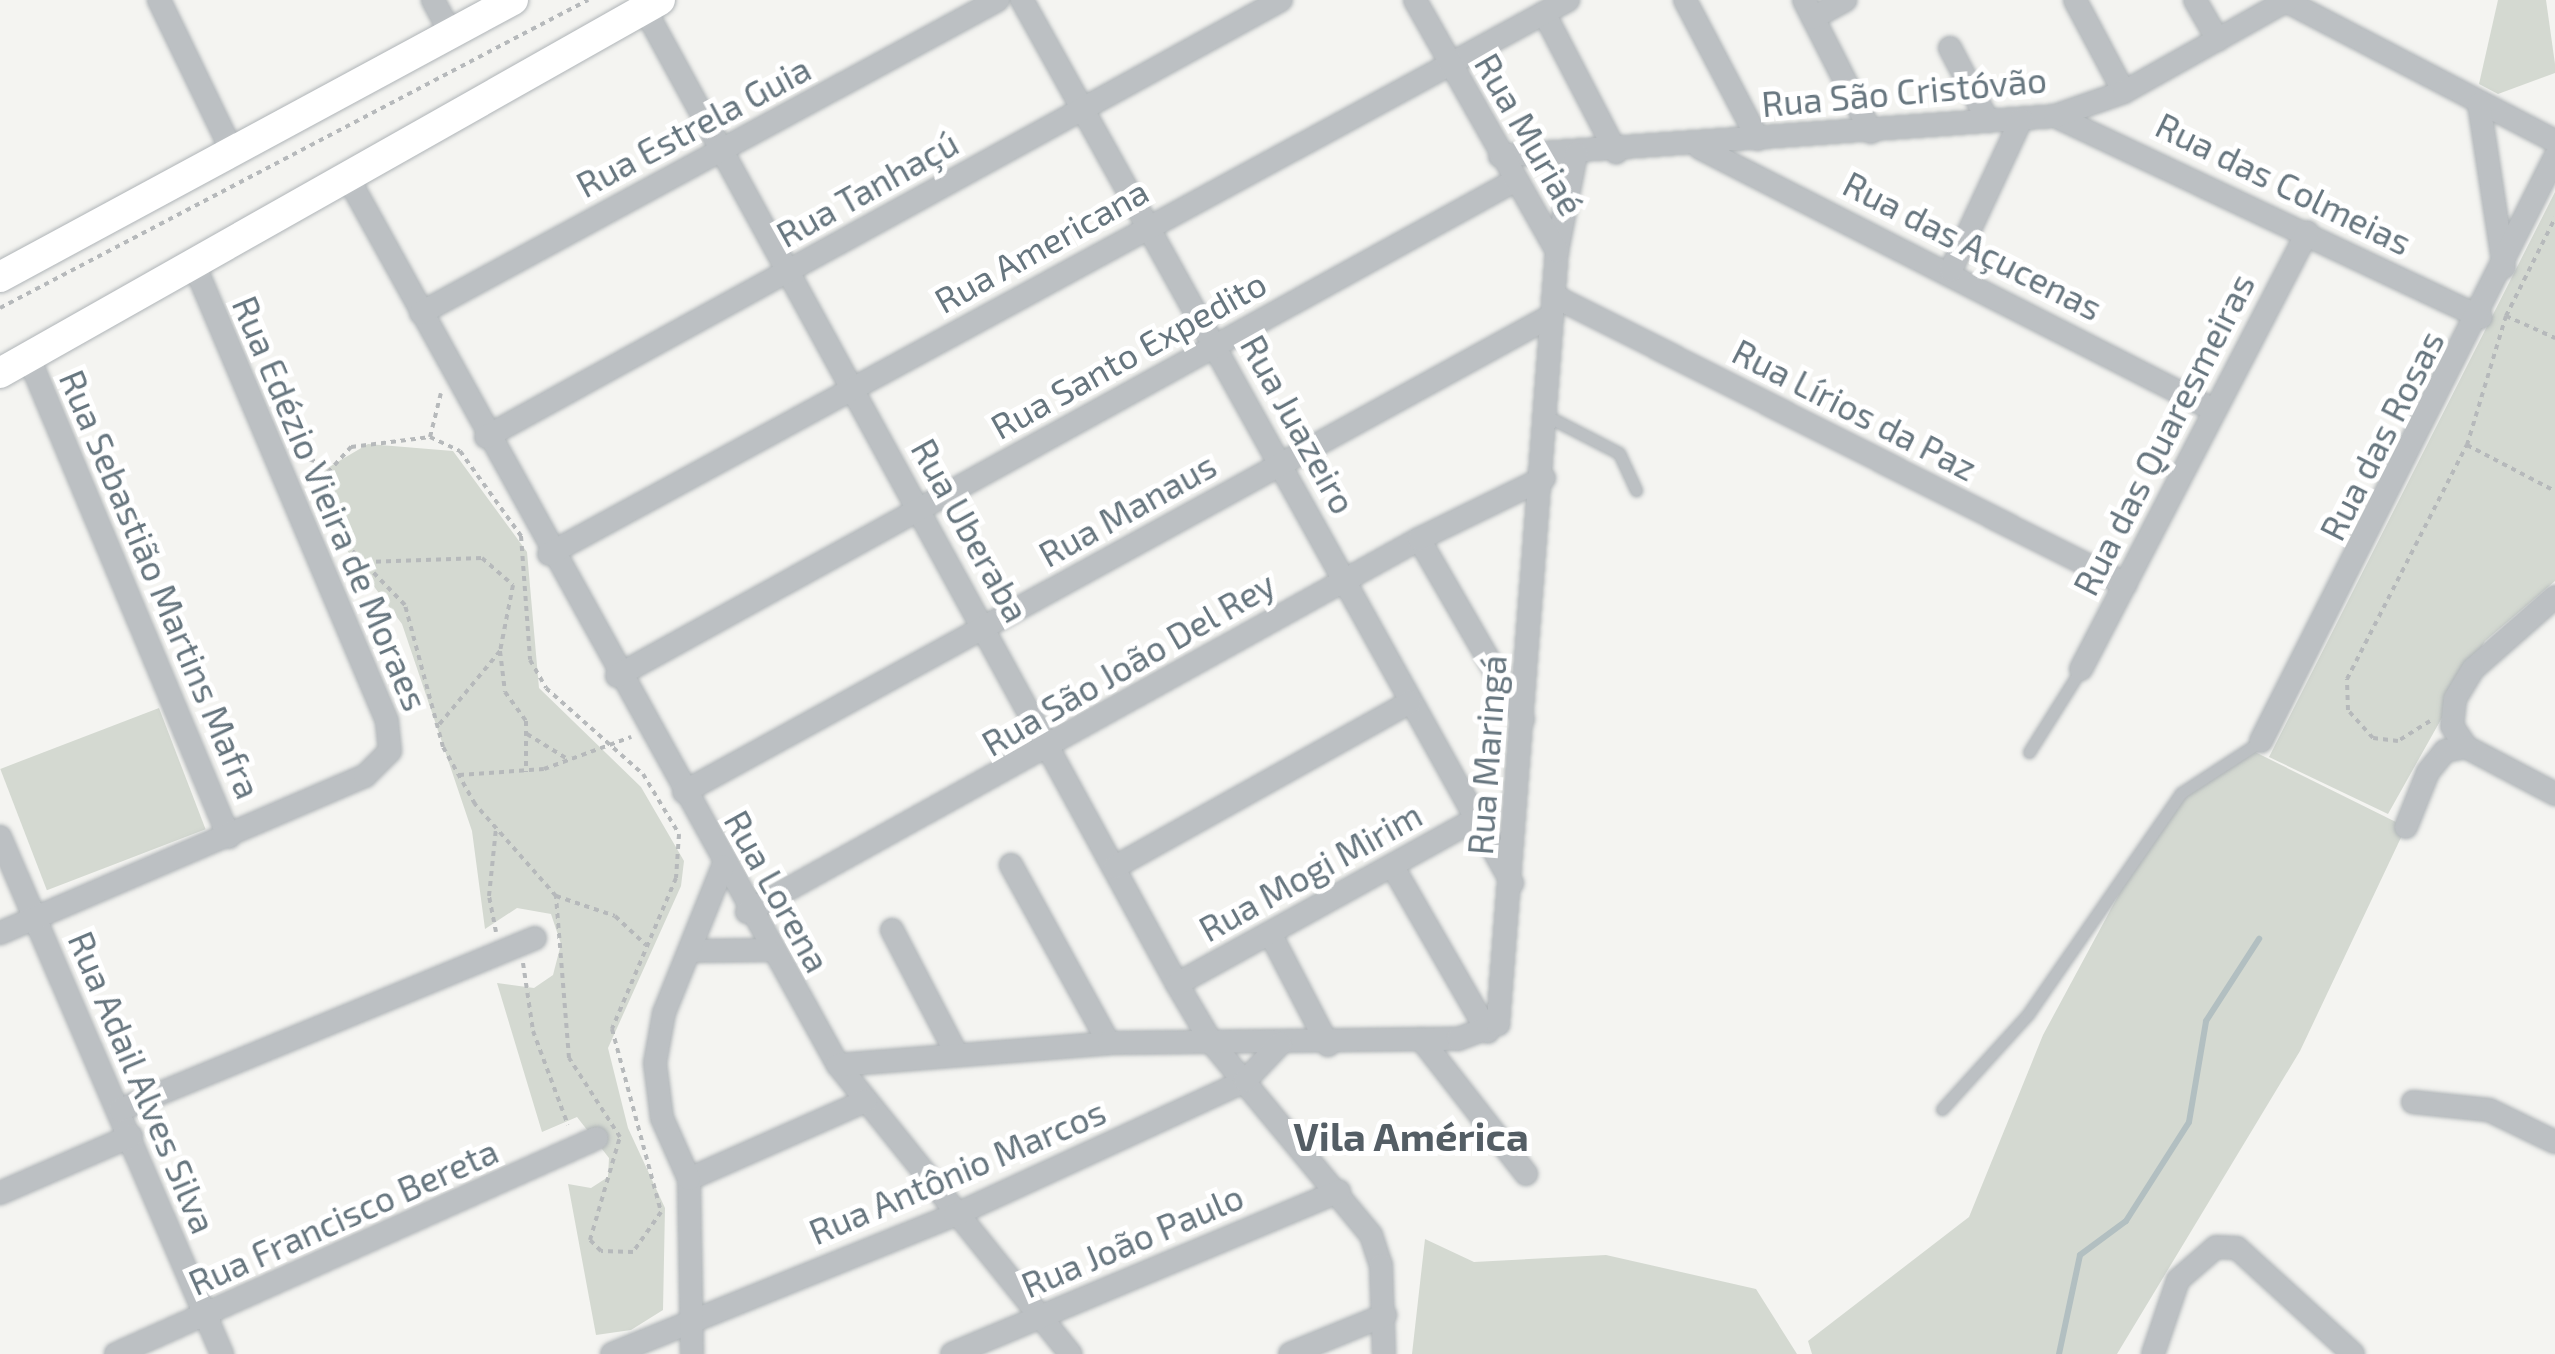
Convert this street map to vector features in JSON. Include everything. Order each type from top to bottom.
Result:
[{"type":"street","points":[[159,0],[232,152]]},
{"type":"street","points":[[433,0],[452,34]]},
{"type":"street","points":[[0,276],[513,0]]},
{"type":"street","name":"Rua Estrela Guia","points":[[421,313],[998,0]]},
{"type":"street","name":"Rua Juazeiro","points":[[1022,0],[1512,883]]},
{"type":"street","name":"Rua Tanhaçú","points":[[486,437],[1280,0]]},
{"type":"street","name":"Rua Muriaé","points":[[1414,0],[1557,251]]},
{"type":"street","name":"Rua Americana","points":[[549,554],[1149,224],[1568,0]]},
{"type":"street","points":[[1685,0],[1758,139]]},
{"type":"street","points":[[1845,0],[1808,9],[1871,132]]},
{"type":"street","points":[[2075,0],[2124,92],[2112,118],[2114,141]]},
{"type":"street","points":[[2195,0],[2218,40]]},
{"type":"street","points":[[2287,1],[2555,142]]},
{"type":"street","name":"Rua São Cristóvão","points":[[1500,156],[1699,147],[2054,116],[2124,92],[2287,1]]},
{"type":"street","points":[[0,373],[652,4]]},
{"type":"street","name":"Rua Uberaba","points":[[652,4],[721,150],[986,626],[1177,984],[1212,1043],[1339,1191],[1376,1248],[1385,1315],[1384,1354]]},
{"type":"street","points":[[1544,13],[1616,152]]},
{"type":"street","points":[[1950,48],[1988,121]]},
{"type":"street","points":[[2478,104],[2504,268]]},
{"type":"street","name":"Rua das Colmeias","points":[[2054,116],[2308,232],[2481,318]]},
{"type":"street","points":[[1951,270],[2021,120]]},
{"type":"street","name":"Rua das Açucenas","points":[[1699,147],[1951,270],[2214,410]]},
{"type":"street","name":"Rua Muriaé","points":[[1544,478],[1542,414],[1557,251],[1576,154]]},
{"type":"street","name":"Rua das Rosas","points":[[2261,741],[2481,318],[2555,157]]},
{"type":"street","name":"Rua Lorena","points":[[347,176],[549,554],[768,950],[838,1065],[1070,1354]]},
{"type":"street","name":"Rua Santo Expedito","points":[[617,676],[1514,181]]},
{"type":"street","name":"Rua das Quaresmeiras","points":[[2081,669],[2308,232]]},
{"type":"street","name":"Rua Edézio Vieira de Moraes","points":[[194,265],[387,722],[390,752],[378,766],[230,837]]},
{"type":"street","name":"Rua Manaus","points":[[684,792],[1281,464],[1553,306]]},
{"type":"street","name":"Rua Lírios da Paz","points":[[1553,306],[2125,584]]},
{"type":"street","name":"Rua Sebastião Martins Mafra","points":[[29,358],[230,837]]},
{"type":"street","name":"Rua São João Del Rey","points":[[747,912],[1052,748],[1419,538],[1544,478]]},
{"type":"street","name":"Rua Maringá","points":[[1488,1032],[1502,1016],[1544,478]]},
{"type":"street","points":[[1419,538],[1523,719]]},
{"type":"street","points":[[2555,597],[2491,649],[2454,699],[2452,726],[2466,747],[2555,794]]},
{"type":"street","points":[[1116,867],[1410,702]]},
{"type":"street","points":[[2406,826],[2428,772],[2445,752],[2466,747]]},
{"type":"street","name":"Rua Mogi Mirim","points":[[1177,984],[1476,819]]},
{"type":"street","name":"Rua Adail Alves Silva","points":[[0,837],[222,1354]]},
{"type":"street","points":[[0,933],[230,837]]},
{"type":"street","points":[[1011,864],[1109,1043]]},
{"type":"street","points":[[692,1354],[695,1319],[690,1179],[654,1092],[664,1013],[723,866]]},
{"type":"street","points":[[838,1065],[955,1051],[1109,1043],[1328,1045],[1488,1032],[1393,867]]},
{"type":"street","points":[[892,930],[955,1051]]},
{"type":"street","points":[[1271,934],[1328,1045]]},
{"type":"street","points":[[120,1110],[519,944]]},
{"type":"street","points":[[690,951],[768,950]]},
{"type":"street","points":[[1421,1040],[1526,1174]]},
{"type":"street","points":[[1245,1081],[1280,1044]]},
{"type":"street","name":"Rua Antônio Marcos","points":[[612,1354],[955,1215],[1245,1081]]},
{"type":"street","points":[[690,1179],[865,1101]]},
{"type":"street","points":[[2413,1102],[2489,1110],[2555,1142]]},
{"type":"street","points":[[0,1193],[131,1136]]},
{"type":"street","name":"Rua Francisco Bereta","points":[[116,1354],[597,1138]]},
{"type":"street","name":"Rua João Paulo","points":[[952,1354],[1339,1191]]},
{"type":"street","points":[[2153,1354],[2194,1259],[2237,1248],[2353,1354]]},
{"type":"street","points":[[1290,1354],[1385,1315]]},
{"type":"lane","points":[[1542,414],[1619,453],[1636,490]]},
{"type":"lane","points":[[2030,752],[2081,669]]},
{"type":"lane","points":[[1942,1109],[2028,1014],[2182,793],[2261,741]]},
{"type":"path","points":[[0,308],[588,0]]},
{"type":"path","points":[[2436,714],[2412,736],[2374,738],[2354,722],[2346,688],[2467,446],[2506,316],[2555,218]]},
{"type":"path","points":[[2506,316],[2555,338]]},
{"type":"path","points":[[430,437],[441,393],[458,385]]},
{"type":"path","points":[[556,896],[569,1058],[620,1138],[619,1161],[590,1222],[590,1240],[614,1254],[644,1245],[661,1212],[612,1029],[676,878],[679,834],[643,774],[573,719],[530,660],[521,536],[460,451],[430,437],[376,440],[330,465],[322,480],[334,532],[405,606],[438,726],[459,775],[496,827],[556,896],[615,916],[647,946]]},
{"type":"path","points":[[2467,446],[2555,491]]},
{"type":"path","points":[[277,461],[294,455],[330,465]]},
{"type":"path","points":[[366,562],[482,558],[498,568],[515,601],[500,651],[438,726]]},
{"type":"path","points":[[500,651],[506,692],[527,734],[526,772]]},
{"type":"path","points":[[459,775],[526,772],[610,747],[648,729]]},
{"type":"path","points":[[527,734],[569,760]]},
{"type":"path","points":[[496,827],[489,896],[519,944],[533,1031],[560,1088],[572,1150]]},
{"type":"shaded area","points":[[2498,0],[2546,0],[2555,73],[2498,94],[2479,84]]},
{"type":"shaded area","points":[[2555,192],[2555,581],[2485,641],[2388,814],[2269,757]]},
{"type":"shaded area","points":[[368,444],[453,451],[527,552],[539,688],[641,787],[684,861],[681,886],[608,1048],[628,1128],[665,1208],[663,1310],[631,1330],[596,1335],[568,1184],[591,1188],[608,1177],[609,1158],[577,1117],[542,1132],[497,983],[534,988],[553,975],[561,944],[551,914],[517,908],[485,929],[472,831],[402,624],[317,510],[312,477]]},
{"type":"shaded area","points":[[159,708],[206,829],[47,890],[0,769]]},
{"type":"shaded area","points":[[2247,748],[2406,827],[2300,1051],[2117,1354],[1812,1354],[1808,1341],[1969,1217],[2043,1035],[2132,870],[2181,793]]},
{"type":"shaded area","points":[[1425,1239],[1474,1262],[1606,1255],[1756,1289],[1797,1354],[1412,1354]]},
{"type":"waterway","points":[[2059,1354],[2080,1255],[2126,1221],[2189,1122],[2206,1021],[2259,939]]},
{"type":"district","name":"Vila América","points":[[1411,1135]]}]
